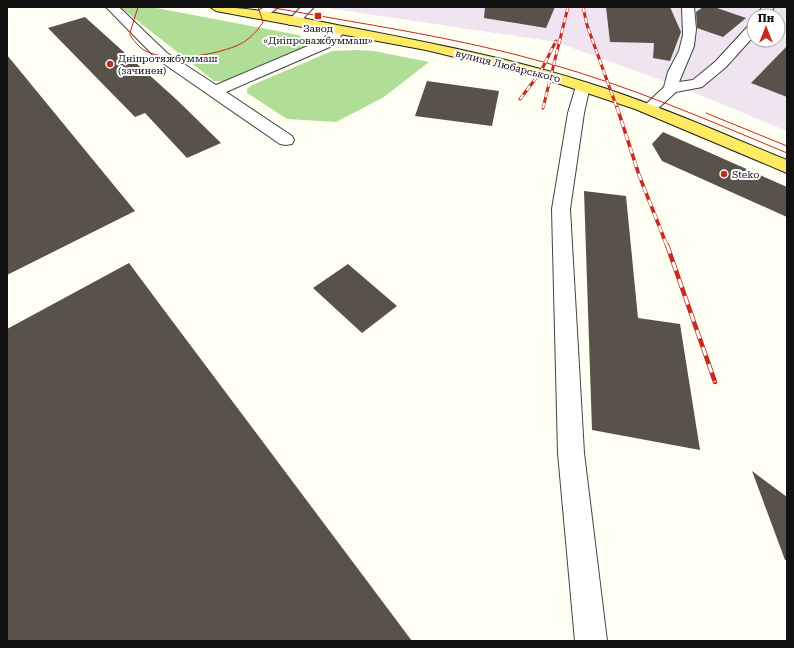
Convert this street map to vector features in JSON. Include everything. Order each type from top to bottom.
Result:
[{"type":"main road","name":"вулиця Любарського","points":[[216,7],[472,56],[583,86],[649,109],[787,167]]},
{"type":"lane","points":[[112,7],[162,56],[286,140]]},
{"type":"lane","points":[[259,15],[272,7]]},
{"type":"lane","points":[[285,7],[287,20],[308,7]]},
{"type":"lane","points":[[649,109],[671,88],[676,68],[687,50],[689,29],[688,7]]},
{"type":"lane","points":[[215,91],[327,42],[340,30]]},
{"type":"lane","points":[[671,88],[697,84],[721,64],[746,37]]},
{"type":"lane","points":[[583,86],[576,113],[561,209],[571,453],[591,641]]},
{"type":"shaded area","points":[[321,7],[787,7],[787,131],[688,90],[556,42]]},
{"type":"green space","points":[[120,7],[151,7],[298,35],[303,37],[306,44],[304,48],[226,81],[214,81]]},
{"type":"green space","points":[[332,51],[374,51],[429,62],[384,97],[336,122],[287,119],[247,93],[247,89],[252,85]]},
{"type":"building","points":[[485,7],[555,7],[546,28],[484,18]]},
{"type":"building","points":[[606,7],[670,7],[681,32],[670,61],[653,58],[654,43],[610,42]]},
{"type":"building","points":[[703,7],[714,7],[746,18],[723,37],[697,28],[696,12]]},
{"type":"building","name":"Дніпротяжбуммаш (зачинен)","points":[[85,17],[177,100],[221,143],[187,158],[145,113],[135,117],[48,28]]},
{"type":"building","points":[[787,46],[787,97],[751,83],[786,48]]},
{"type":"building","points":[[7,55],[135,211],[7,275]]},
{"type":"building","points":[[427,81],[499,91],[492,126],[415,116]]},
{"type":"building","name":"Steko","points":[[663,132],[787,187],[787,217],[662,161],[652,144]]},
{"type":"building","points":[[584,191],[626,196],[638,318],[680,324],[700,450],[592,430]]},
{"type":"building","points":[[129,263],[412,641],[7,641],[7,329]]},
{"type":"building","points":[[348,264],[397,306],[362,333],[313,288]]},
{"type":"building","points":[[752,471],[787,497],[787,560],[785,560]]},
{"type":"tram line","points":[[138,7],[130,33],[131,37],[144,50],[155,55],[169,57],[198,56],[226,50],[244,42],[255,33],[263,22],[258,7]]},
{"type":"tram line","points":[[269,7],[444,38],[547,63],[638,93],[787,153]]},
{"type":"tram line","points":[[706,113],[787,146]]},
{"type":"railway","points":[[543,108],[568,7]]},
{"type":"railway","points":[[583,7],[587,25],[617,108]]},
{"type":"railway","points":[[520,99],[540,73],[556,41]]},
{"type":"railway","points":[[617,107],[639,175],[667,246]]},
{"type":"railway","points":[[667,245],[715,382]]},
{"type":"place","name":"Завод «Дніпроважбуммаш»","points":[[318,16]]},
{"type":"place","name":"Дніпротяжбуммаш (зачинен)","points":[[110,64]]},
{"type":"place","name":"Steko","points":[[724,174]]}]
